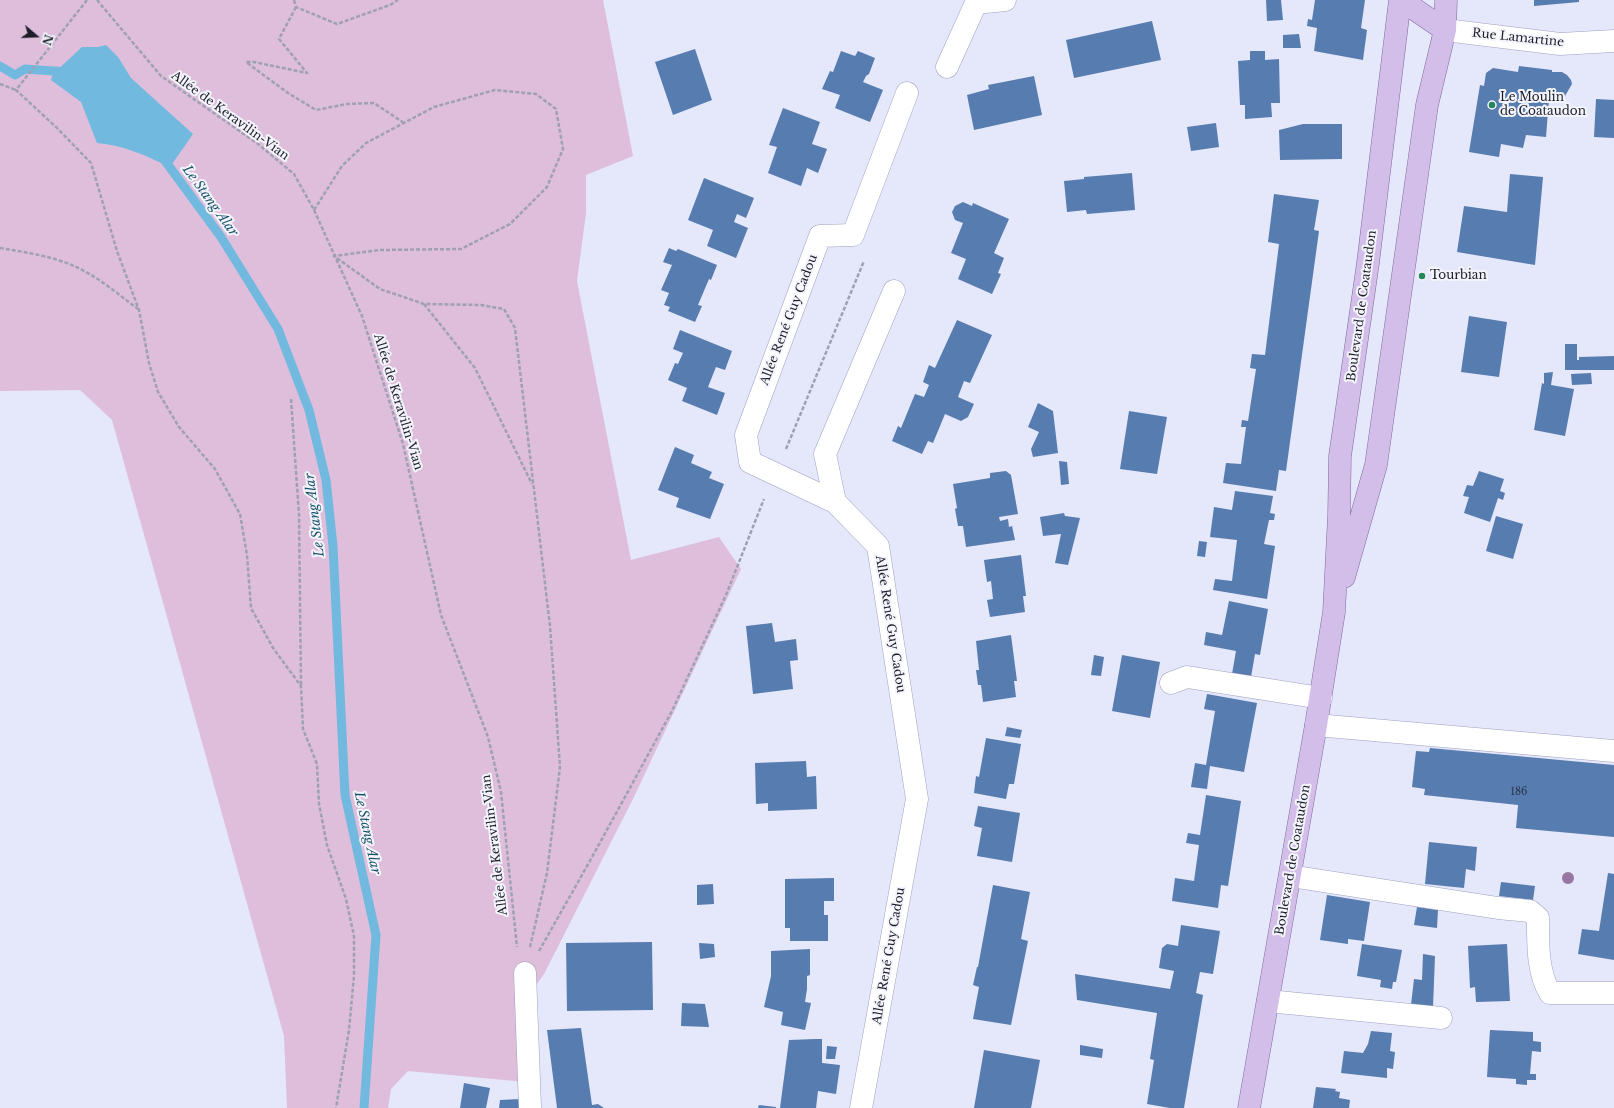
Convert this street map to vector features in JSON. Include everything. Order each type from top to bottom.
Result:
[{"type":"main road","points":[[1401,0],[1445,30]]},
{"type":"main road","name":"Boulevard de Coataudon","points":[[1249,1108],[1321,698],[1334,612],[1339,515],[1340,456],[1368,263],[1401,0]]},
{"type":"main road","name":"Boulevard de Coataudon","points":[[1334,612],[1362,520],[1376,465],[1427,105],[1445,30],[1446,0]]},
{"type":"street","points":[[947,66],[976,3],[1005,0]]},
{"type":"street","name":"Rue Lamartine","points":[[1445,30],[1560,44],[1614,41]]},
{"type":"street","name":"Allée René Guy Cadou","points":[[862,1108],[917,799],[878,546],[835,502],[750,462],[746,435],[820,236],[853,235],[907,93]]},
{"type":"street","points":[[835,502],[825,454],[894,291]]},
{"type":"street","points":[[1171,682],[1187,677],[1321,698]]},
{"type":"street","points":[[1316,725],[1614,751]]},
{"type":"street","points":[[1290,876],[1490,907],[1530,911],[1538,918],[1538,944],[1542,969],[1546,986],[1550,993],[1614,993]]},
{"type":"street","points":[[525,973],[530,1108]]},
{"type":"street","points":[[1268,1001],[1441,1018]]},
{"type":"path","points":[[16,90],[87,0]]},
{"type":"path","name":"Allée de Keravilin-Vian","points":[[97,0],[161,76],[258,144],[294,174],[314,210],[362,316],[403,444],[441,615],[488,737],[500,792],[516,947],[525,973]]},
{"type":"path","points":[[294,0],[296,7],[279,40],[307,73],[254,62],[246,62],[288,93],[316,110],[347,104],[374,103],[404,123]]},
{"type":"path","points":[[296,7],[338,24],[390,5],[398,0]]},
{"type":"path","points":[[0,84],[16,90],[56,126],[91,163],[117,251],[139,310],[149,363],[158,392],[178,427],[215,469],[240,514],[247,555],[251,608],[273,648],[301,686]]},
{"type":"path","points":[[314,210],[347,162],[366,143],[434,107],[495,90],[536,94],[556,109],[563,149],[547,187],[510,224],[461,248],[380,250],[334,256]]},
{"type":"path","points":[[0,248],[32,254],[74,266],[114,290],[139,310]]},
{"type":"path","points":[[334,256],[380,289],[424,304],[481,305],[504,309],[515,328],[550,626],[560,767],[547,873],[525,973]]},
{"type":"path","points":[[525,973],[545,942],[672,711],[726,595],[865,258]]},
{"type":"path","points":[[424,304],[475,368],[534,487]]},
{"type":"path","points":[[291,399],[299,515],[303,729],[317,764],[318,804],[327,845],[346,899],[354,936],[354,976],[349,1030],[336,1108]]},
{"type":"shaded area","points":[[0,0],[603,0],[633,156],[586,175],[586,213],[577,281],[631,560],[719,537],[741,569],[634,797],[544,974],[532,991],[536,1083],[408,1071],[391,1089],[388,1108],[287,1108],[284,1036],[112,420],[80,390],[0,391]]},
{"type":"water","points":[[106,45],[118,57],[131,78],[193,134],[170,167],[144,155],[116,146],[97,143],[81,102],[51,80],[53,74],[82,47],[98,47]]},
{"type":"building","points":[[1266,0],[1281,0],[1283,20],[1267,21]]},
{"type":"building","points":[[1315,0],[1365,0],[1361,28],[1367,30],[1363,60],[1314,51],[1317,28],[1307,26],[1308,19],[1312,20]]},
{"type":"building","points":[[1534,0],[1579,0],[1579,2],[1534,6]]},
{"type":"building","points":[[1152,21],[1161,60],[1074,78],[1066,40]]},
{"type":"building","points":[[1299,34],[1301,48],[1283,48],[1283,35]]},
{"type":"building","points":[[695,49],[712,100],[673,115],[655,62]]},
{"type":"building","points":[[841,51],[855,56],[858,51],[875,58],[869,74],[863,82],[883,90],[870,122],[835,108],[840,95],[822,89],[830,71],[833,72]]},
{"type":"building","points":[[1250,51],[1265,51],[1265,60],[1279,59],[1280,103],[1271,103],[1272,117],[1245,119],[1245,105],[1240,105],[1238,61],[1250,60]]},
{"type":"building","points":[[1519,66],[1552,70],[1552,72],[1562,72],[1571,80],[1572,84],[1565,96],[1562,98],[1551,97],[1549,99],[1546,137],[1526,135],[1523,148],[1501,144],[1499,157],[1469,152],[1480,85],[1484,86],[1486,73],[1493,68],[1518,72]]},
{"type":"building","points":[[1034,76],[1042,115],[974,130],[967,95],[989,89],[988,85]]},
{"type":"building","points":[[1596,99],[1614,100],[1614,138],[1594,137]]},
{"type":"building","points":[[783,108],[820,122],[812,144],[827,149],[818,173],[807,168],[801,186],[768,173],[777,147],[769,145]]},
{"type":"building","points":[[1216,123],[1219,147],[1191,151],[1187,127]]},
{"type":"building","points":[[1303,124],[1342,124],[1342,159],[1280,160],[1279,130]]},
{"type":"building","points":[[1132,173],[1135,210],[1087,214],[1086,210],[1067,212],[1064,181],[1084,179],[1084,177]]},
{"type":"building","points":[[1510,174],[1543,177],[1535,265],[1457,252],[1464,206],[1507,212]]},
{"type":"building","points":[[704,178],[754,198],[746,218],[737,214],[734,222],[748,228],[736,258],[707,246],[713,230],[688,220]]},
{"type":"building","points":[[1274,194],[1319,200],[1314,230],[1319,231],[1286,471],[1279,470],[1276,491],[1223,483],[1226,463],[1241,464],[1246,427],[1241,427],[1242,420],[1248,421],[1256,369],[1250,368],[1252,354],[1265,355],[1279,244],[1268,242]]},
{"type":"building","points":[[963,202],[972,206],[973,203],[1009,219],[994,253],[1004,258],[998,273],[1001,274],[992,294],[958,279],[966,259],[951,253],[963,223],[955,220],[952,212],[955,206]]},
{"type":"building","points":[[669,248],[676,251],[678,249],[717,265],[711,280],[709,279],[698,305],[702,306],[695,322],[668,311],[670,307],[664,305],[669,293],[661,290],[672,265],[663,262]]},
{"type":"building","points":[[1469,316],[1507,322],[1499,377],[1461,372]]},
{"type":"building","points":[[957,320],[992,335],[970,383],[964,381],[958,397],[974,404],[968,417],[961,421],[945,414],[933,443],[928,441],[922,454],[892,441],[898,426],[901,428],[915,394],[924,397],[929,385],[923,382],[929,365],[935,368]]},
{"type":"building","points":[[680,330],[732,351],[725,370],[716,367],[708,387],[725,393],[717,415],[682,401],[687,388],[668,380],[675,363],[678,364],[683,353],[673,349]]},
{"type":"building","points":[[1565,344],[1577,344],[1577,360],[1579,360],[1579,357],[1614,356],[1614,370],[1565,370]]},
{"type":"building","points":[[1553,372],[1551,385],[1574,389],[1565,436],[1534,430],[1542,383],[1544,384],[1544,373]]},
{"type":"building","points":[[1591,373],[1592,384],[1572,385],[1571,374]]},
{"type":"building","points":[[1038,403],[1053,411],[1058,453],[1033,457],[1031,449],[1039,432],[1028,427]]},
{"type":"building","points":[[1129,411],[1167,417],[1157,474],[1120,469]]},
{"type":"building","points":[[675,447],[694,455],[691,463],[712,472],[709,478],[724,484],[710,519],[676,507],[679,498],[658,490]]},
{"type":"building","points":[[1059,461],[1067,462],[1069,484],[1061,485]]},
{"type":"building","points":[[1006,471],[1011,475],[1018,514],[999,517],[1000,521],[1008,519],[1009,527],[1012,526],[1015,540],[966,547],[963,526],[958,526],[953,484],[990,478],[990,473]]},
{"type":"building","points":[[1479,471],[1504,479],[1500,491],[1505,493],[1503,500],[1498,498],[1490,522],[1464,513],[1469,497],[1463,496],[1467,485],[1473,486]]},
{"type":"building","points":[[1235,491],[1273,496],[1270,513],[1275,514],[1274,520],[1269,520],[1264,544],[1275,546],[1267,599],[1213,590],[1215,579],[1232,581],[1237,540],[1210,537],[1214,507],[1232,510]]},
{"type":"building","points":[[1064,513],[1065,516],[1080,518],[1068,565],[1055,563],[1061,534],[1043,536],[1040,517]]},
{"type":"building","points":[[1496,516],[1523,524],[1513,559],[1486,551]]},
{"type":"building","points":[[1199,541],[1207,542],[1205,557],[1197,556]]},
{"type":"building","points":[[1021,555],[1026,596],[1023,596],[1025,612],[990,617],[987,600],[993,599],[991,581],[987,582],[984,560]]},
{"type":"building","points":[[1229,601],[1268,609],[1260,655],[1255,654],[1251,677],[1232,674],[1236,651],[1204,645],[1206,632],[1222,635]]},
{"type":"building","points":[[772,623],[775,642],[796,639],[798,660],[790,661],[793,689],[753,694],[746,626]]},
{"type":"building","points":[[1011,635],[1017,681],[1014,681],[1016,697],[983,702],[981,685],[978,685],[976,670],[979,670],[976,641]]},
{"type":"building","points":[[1094,655],[1104,657],[1101,676],[1091,675]]},
{"type":"building","points":[[1122,655],[1160,662],[1150,718],[1112,711]]},
{"type":"building","points":[[1207,694],[1257,703],[1244,772],[1210,766],[1207,789],[1191,787],[1195,763],[1206,765],[1215,711],[1204,709]]},
{"type":"building","points":[[1007,727],[1022,730],[1020,738],[1005,736]]},
{"type":"building","points":[[986,738],[1021,744],[1014,784],[1009,784],[1006,799],[974,793],[976,776],[979,777]]},
{"type":"building","points":[[1430,748],[1614,765],[1614,837],[1516,828],[1518,805],[1424,795],[1425,789],[1412,787],[1416,751],[1429,752]]},
{"type":"building","points":[[806,761],[807,777],[816,776],[817,809],[768,811],[768,803],[756,804],[755,763]]},
{"type":"building","points":[[1206,795],[1241,801],[1228,886],[1221,885],[1218,908],[1172,901],[1175,878],[1194,881],[1199,845],[1186,843],[1188,833],[1200,835]]},
{"type":"building","points":[[978,806],[1020,813],[1012,862],[977,856],[982,828],[974,826]]},
{"type":"building","points":[[1429,842],[1477,847],[1475,871],[1466,869],[1464,888],[1425,884]]},
{"type":"building","points":[[1608,873],[1614,874],[1614,960],[1578,954],[1582,929],[1599,931]]},
{"type":"building","points":[[834,878],[834,901],[824,901],[824,915],[828,915],[828,941],[790,941],[790,928],[785,928],[785,879]]},
{"type":"building","points":[[1501,882],[1535,886],[1533,900],[1499,896]]},
{"type":"building","points":[[713,884],[714,904],[697,905],[697,885]]},
{"type":"building","points":[[993,885],[1030,892],[1021,939],[1028,941],[1011,1025],[973,1019],[979,987],[973,985],[978,967]]},
{"type":"building","points":[[1327,895],[1370,902],[1364,941],[1348,939],[1348,944],[1320,940]]},
{"type":"building","points":[[1417,907],[1438,910],[1437,928],[1414,925]]},
{"type":"building","points":[[1181,925],[1220,931],[1213,974],[1200,972],[1196,993],[1203,995],[1184,1108],[1170,1108],[1147,1104],[1154,1060],[1150,1059],[1157,1013],[1077,1000],[1075,974],[1170,989],[1174,971],[1159,968],[1162,948],[1167,944],[1178,946]]},
{"type":"building","points":[[652,942],[653,1010],[567,1011],[566,943]]},
{"type":"building","points":[[699,943],[714,944],[715,957],[700,959]]},
{"type":"building","points":[[1362,944],[1402,950],[1396,982],[1393,982],[1392,989],[1380,987],[1381,980],[1357,976]]},
{"type":"building","points":[[1507,944],[1510,1001],[1476,1002],[1475,987],[1470,988],[1468,946]]},
{"type":"building","points":[[810,949],[810,975],[807,976],[805,1002],[811,1003],[805,1030],[781,1025],[783,1012],[764,1007],[771,976],[771,951]]},
{"type":"building","points":[[1423,954],[1435,956],[1433,1007],[1411,1005],[1414,979],[1422,980]]},
{"type":"building","points":[[682,1003],[705,1004],[709,1027],[681,1026]]},
{"type":"building","points":[[581,1028],[592,1105],[598,1104],[604,1108],[557,1108],[547,1030]]},
{"type":"building","points":[[1490,1030],[1533,1032],[1533,1041],[1541,1042],[1541,1052],[1532,1051],[1530,1074],[1536,1074],[1536,1080],[1527,1080],[1527,1085],[1516,1084],[1516,1079],[1487,1077]]},
{"type":"building","points":[[1371,1031],[1392,1033],[1390,1051],[1395,1052],[1393,1069],[1387,1068],[1387,1078],[1341,1073],[1344,1051],[1363,1053],[1368,1044]]},
{"type":"building","points":[[822,1039],[822,1063],[840,1065],[836,1094],[818,1091],[816,1108],[780,1108],[789,1040]]},
{"type":"building","points":[[1080,1045],[1103,1049],[1102,1058],[1080,1055]]},
{"type":"building","points":[[827,1046],[837,1047],[835,1059],[826,1059]]},
{"type":"building","points":[[984,1050],[1040,1060],[1031,1108],[974,1108]]},
{"type":"building","points":[[464,1083],[490,1088],[486,1108],[460,1108]]},
{"type":"building","points":[[1316,1087],[1336,1089],[1335,1091],[1340,1092],[1339,1098],[1350,1100],[1349,1108],[1313,1108]]},
{"type":"building","points":[[520,1099],[521,1108],[499,1108],[500,1100]]},
{"type":"building","points":[[759,1105],[776,1107],[776,1108],[758,1108]]},
{"type":"waterway","name":"Le Stang Alar","points":[[0,66],[15,75],[25,69],[68,72]]},
{"type":"waterway","name":"Le Stang Alar","points":[[163,158],[221,237],[278,329],[309,410],[326,480],[333,546],[345,795],[376,935],[364,1108]]},
{"type":"place","name":"Le Moulin de Coataudon","points":[[1492,105]]},
{"type":"place","name":"Tourbian","points":[[1422,276]]}]
